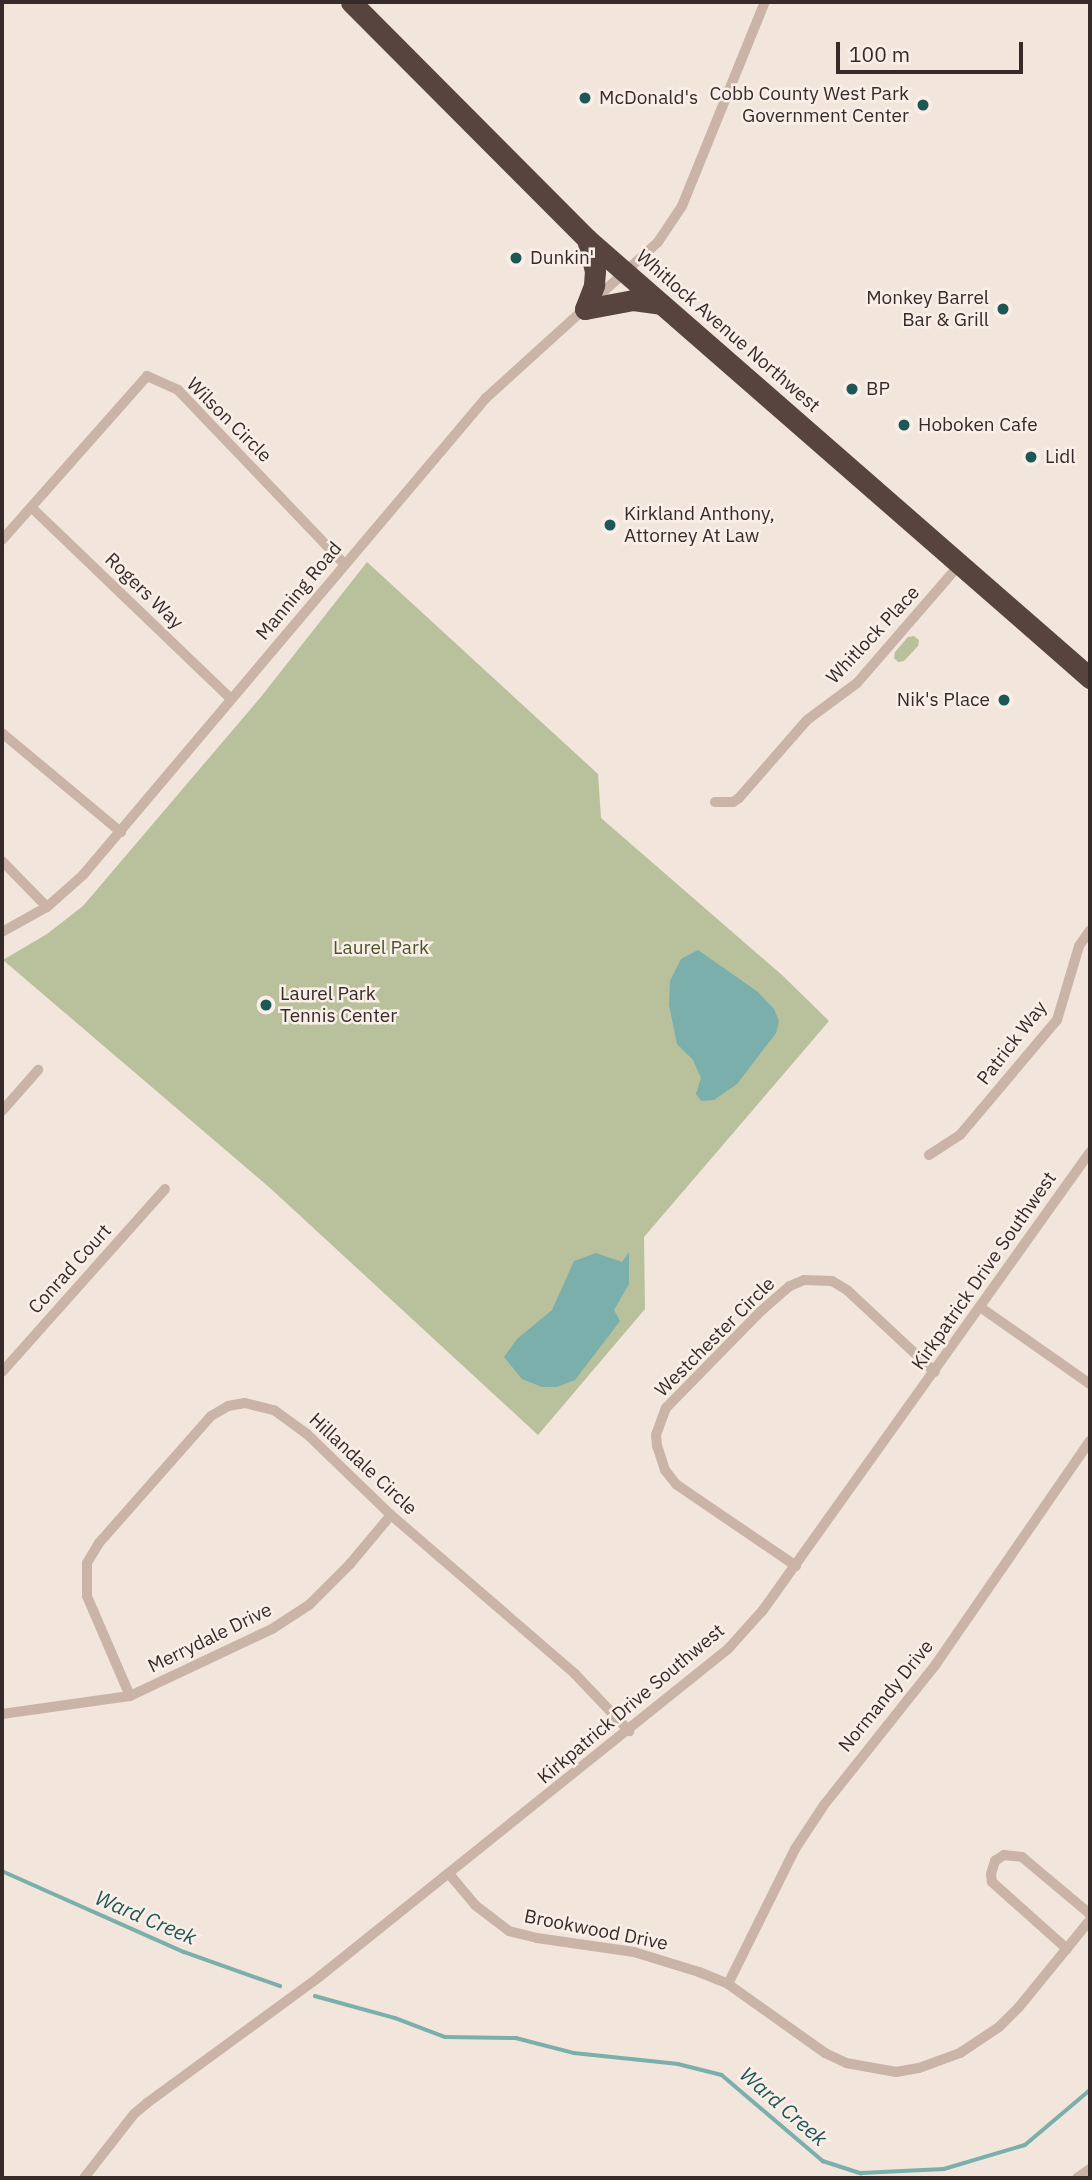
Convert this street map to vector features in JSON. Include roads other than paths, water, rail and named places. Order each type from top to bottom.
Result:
[{"type":"highway","name":"Whitlock Avenue Northwest","points":[[351,2],[587,239],[1090,678]]},
{"type":"highway","points":[[584,309],[594,285],[595,271],[587,239]]},
{"type":"highway","points":[[584,309],[630,300],[661,304]]},
{"type":"street","name":"Manning Road","points":[[2,932],[47,907],[70,888],[121,832],[344,564],[503,381],[658,242],[682,206],[765,2]]},
{"type":"street","name":"Wilson Circle","points":[[2,540],[147,376],[178,390],[344,564]]},
{"type":"street","name":"Rogers Way","points":[[32,508],[232,699]]},
{"type":"street","name":"Whitlock Place","points":[[715,802],[733,802],[739,798],[807,720],[857,683],[960,564]]},
{"type":"street","points":[[2,733],[121,832]]},
{"type":"street","points":[[2,861],[47,907]]},
{"type":"street","name":"Patrick Way","points":[[929,1155],[960,1135],[1057,1020],[1079,946],[1090,930]]},
{"type":"street","points":[[2,1111],[38,1070]]},
{"type":"street","name":"Kirkpatrick Drive Southwest","points":[[84,2178],[134,2114],[147,2103],[319,1977],[450,1875],[728,1649],[763,1611],[796,1566],[1090,1152]]},
{"type":"street","name":"Conrad Court","points":[[2,1372],[165,1189]]},
{"type":"street","name":"Westchester Circle","points":[[796,1566],[671,1477],[658,1455],[656,1435],[666,1408],[761,1311],[790,1286],[804,1280],[832,1281],[847,1290],[935,1373]]},
{"type":"street","points":[[980,1307],[1090,1384]]},
{"type":"street","name":"Hillandale Circle","points":[[130,1696],[87,1596],[87,1563],[99,1544],[211,1416],[228,1406],[245,1403],[274,1410],[307,1434],[391,1515],[575,1674],[629,1731]]},
{"type":"street","name":"Normandy Drive","points":[[728,1984],[795,1849],[824,1805],[936,1664],[1090,1441]]},
{"type":"street","name":"Merrydale Drive","points":[[2,1714],[130,1696],[292,1618],[334,1581],[391,1515]]},
{"type":"street","points":[[1067,1949],[992,1882],[991,1874],[995,1861],[1004,1855],[1022,1857],[1090,1914]]},
{"type":"street","name":"Brookwood Drive","points":[[450,1875],[475,1905],[509,1931],[537,1938],[634,1952],[666,1961],[728,1984],[825,2053],[846,2063],[896,2072],[919,2068],[961,2053],[999,2027],[1019,2007],[1090,1920]]},
{"type":"street","points":[[1077,2178],[1090,2169]]},
{"type":"water","points":[[698,950],[758,992],[774,1009],[779,1021],[776,1033],[737,1084],[714,1100],[701,1101],[696,1094],[701,1078],[693,1060],[677,1044],[669,1005],[670,981],[681,959]]},
{"type":"water","points":[[629,1252],[629,1284],[614,1310],[620,1321],[575,1380],[557,1387],[542,1387],[522,1379],[504,1357],[517,1339],[552,1310],[574,1261],[596,1253],[622,1262]]},
{"type":"waterway","name":"Ward Creek","points":[[2,1871],[184,1952],[280,1986]]},
{"type":"waterway","name":"Ward Creek","points":[[315,1996],[395,2018],[445,2037],[516,2038],[574,2053],[678,2064],[722,2075],[823,2161],[861,2173],[944,2169],[1025,2145],[1090,2090]]},
{"type":"place","name":"McDonald's","points":[[585,98]]},
{"type":"place","name":"Cobb County West Park Government Center","points":[[923,105]]},
{"type":"place","name":"Dunkin'","points":[[516,258]]},
{"type":"place","name":"Monkey Barrel Bar & Grill","points":[[1003,309]]},
{"type":"place","name":"BP","points":[[852,389]]},
{"type":"place","name":"Hoboken Cafe","points":[[904,425]]},
{"type":"place","name":"Lidl","points":[[1031,457]]},
{"type":"place","name":"Kirkland Anthony, Attorney At Law","points":[[610,525]]},
{"type":"place","name":"Nik's Place","points":[[1004,700]]},
{"type":"place","name":"Laurel Park Tennis Center","points":[[266,1005]]},
{"type":"park label","name":"Laurel Park","points":[[381,948]]}]
